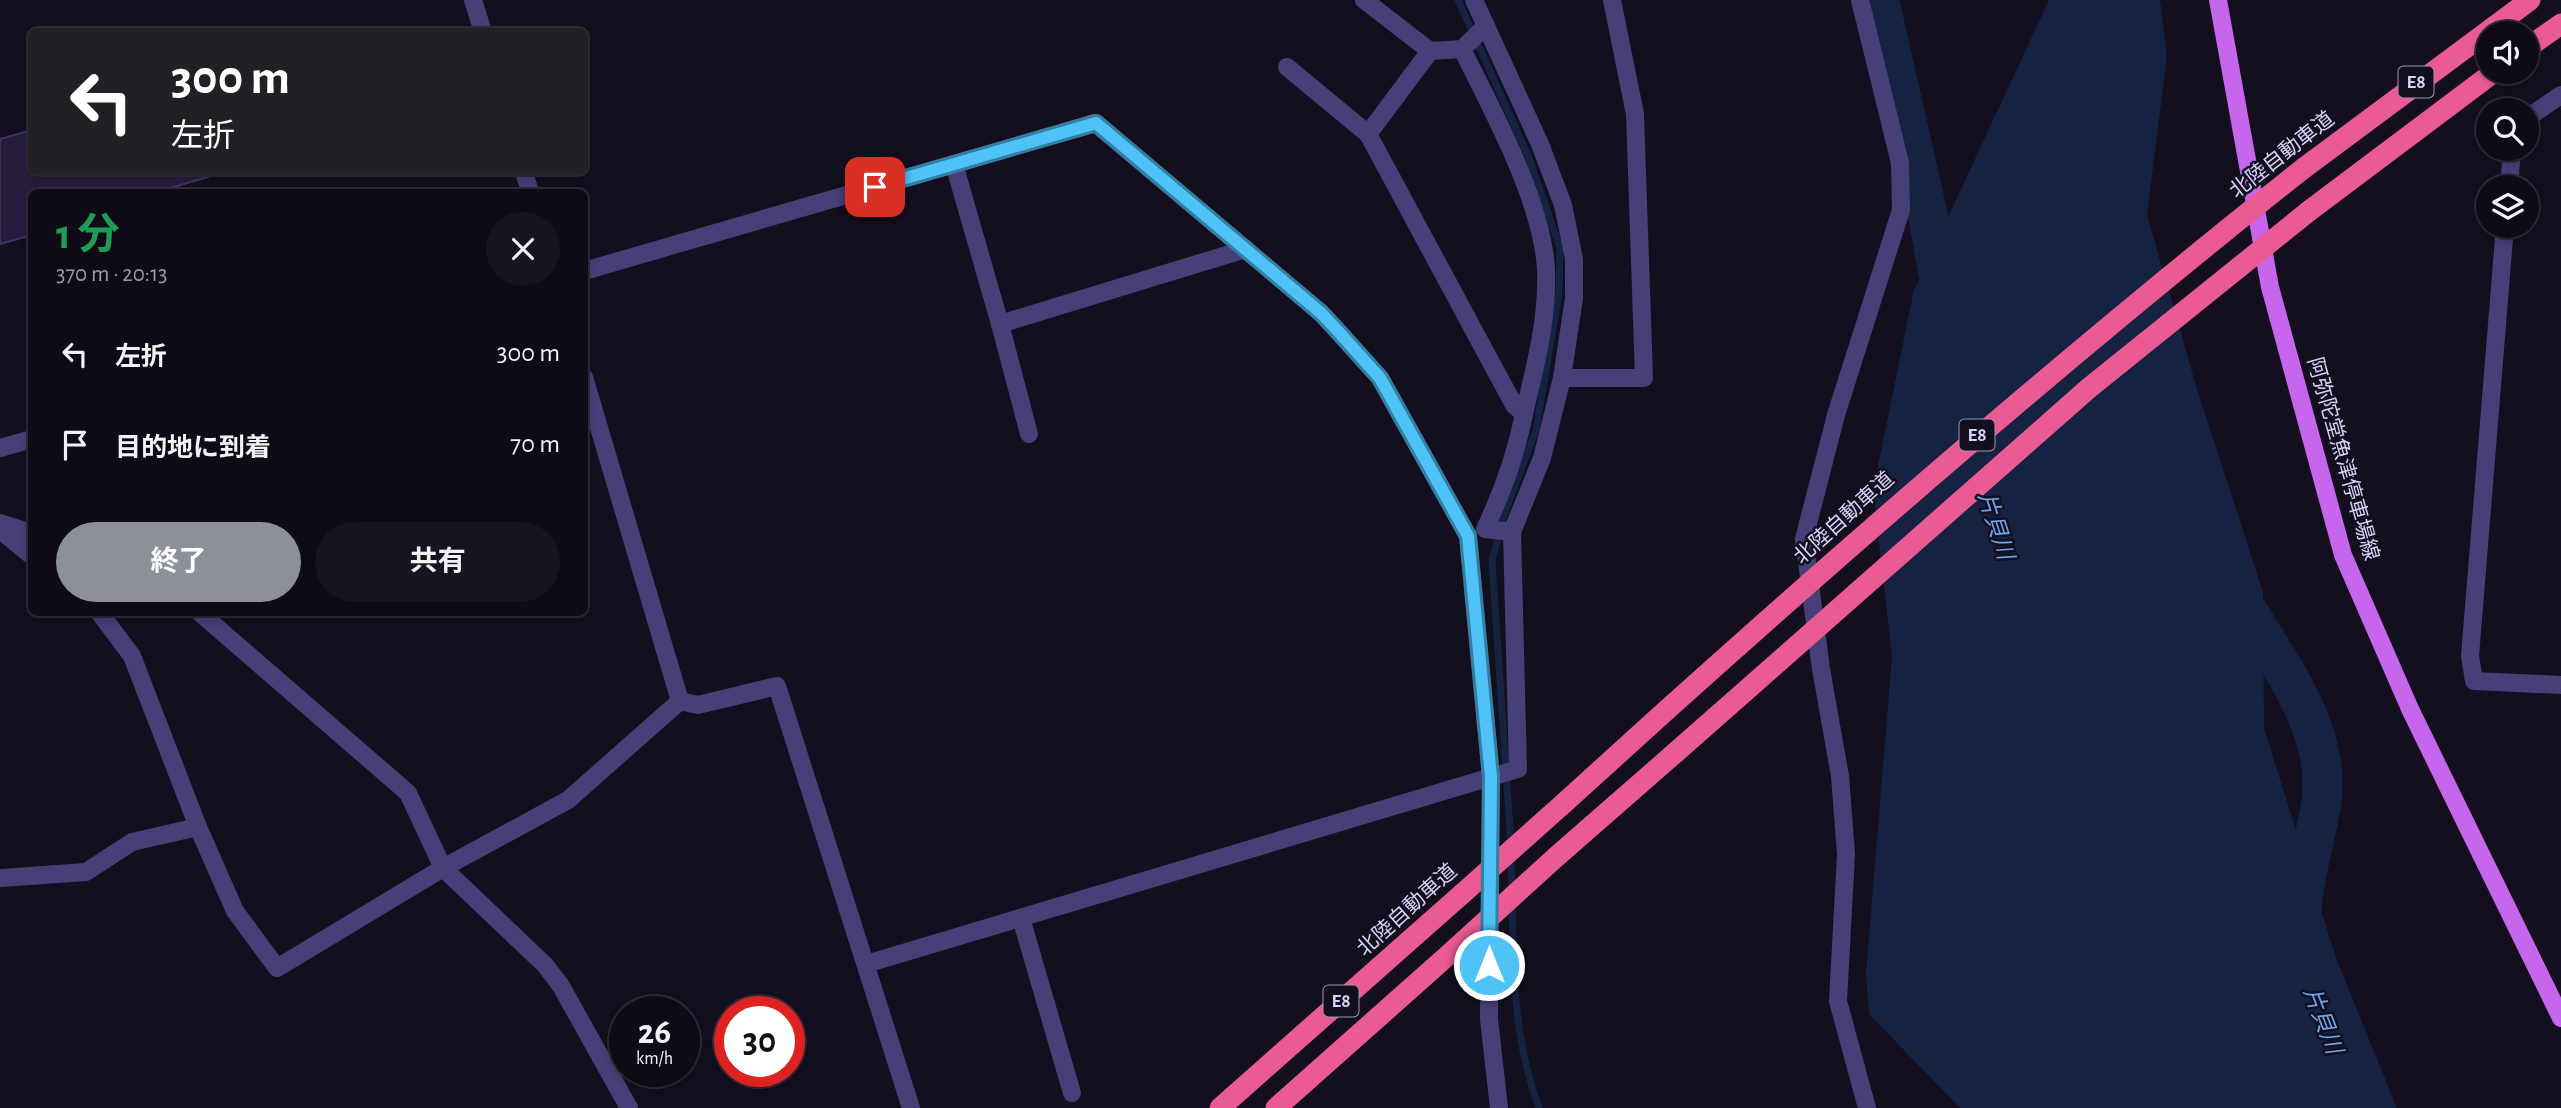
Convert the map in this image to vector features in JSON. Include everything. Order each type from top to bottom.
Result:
[{"type":"highway","name":"北陸自動車道","points":[[1220,1108],[1906,495],[2047,376],[2304,168],[2530,0]]},
{"type":"highway","points":[[2539,40],[2561,24]]},
{"type":"highway","name":"E8","points":[[1276,1108],[2089,388],[2309,211],[2478,84]]},
{"type":"main road","name":"阿弥陀堂魚津停車場線","points":[[2218,0],[2270,287],[2343,555],[2410,709],[2561,1018]]},
{"type":"street","points":[[473,0],[482,28]]},
{"type":"street","points":[[1364,0],[1430,51],[1462,49],[1486,26]]},
{"type":"street","points":[[866,964],[1518,769],[1512,532],[1542,458],[1562,378],[1574,298],[1574,259],[1563,205],[1540,144],[1474,0]]},
{"type":"street","points":[[1562,378],[1644,378],[1635,114],[1612,0]]},
{"type":"street","points":[[1860,0],[1900,163],[1901,210],[1836,415],[1804,539],[1821,669],[1840,775],[1846,854],[1838,1001],[1867,1108]]},
{"type":"street","points":[[1462,49],[1492,109],[1534,211],[1546,269],[1541,342],[1517,450],[1502,494],[1485,529]]},
{"type":"street","points":[[1368,134],[1430,51]]},
{"type":"street","points":[[1287,66],[1368,134],[1514,405],[1524,414]]},
{"type":"street","points":[[2539,110],[2561,94]]},
{"type":"street","points":[[588,270],[1096,123],[1321,313],[1380,378],[1468,536],[1491,777],[1489,1018],[1499,1108]]},
{"type":"street","points":[[954,164],[1029,434]]},
{"type":"street","points":[[2504,238],[2470,656],[2473,681],[2561,685]]},
{"type":"street","points":[[1000,324],[1246,249]]},
{"type":"street","points":[[588,390],[680,701]]},
{"type":"street","points":[[0,448],[28,440]]},
{"type":"street","points":[[0,523],[28,532]]},
{"type":"street","points":[[1468,536],[1485,529],[1512,532]]},
{"type":"street","points":[[0,530],[28,553]]},
{"type":"street","points":[[102,616],[132,656],[198,827],[235,911],[277,968],[443,868],[568,800],[680,701]]},
{"type":"street","points":[[204,616],[408,793],[443,868],[545,965],[561,986],[629,1108]]},
{"type":"street","points":[[680,701],[698,705],[777,686],[911,1108]]},
{"type":"street","points":[[1,878],[86,872],[132,842],[198,827]]},
{"type":"street","points":[[1021,918],[1072,1093]]},
{"type":"water","points":[[2049,0],[2160,0],[2167,56],[2147,215],[2197,389],[2263,592],[2264,728],[2336,958],[2397,1108],[1960,1108],[1869,1014],[1866,973],[1892,657],[1873,490],[1914,290]]},
{"type":"building","points":[[28,131],[28,175],[211,176],[167,189],[28,189],[28,236],[0,244],[0,139]]},
{"type":"waterway","points":[[1458,0],[1529,158],[1560,248],[1559,293],[1536,430],[1504,515],[1492,561],[1511,845]]},
{"type":"waterway","name":"片貝川","points":[[1879,0],[1928,216],[1943,299]]},
{"type":"waterway","name":"片貝川","points":[[2237,592],[2296,692],[2318,746],[2322,775],[2321,804],[2306,876],[2301,920]]},
{"type":"waterway","points":[[1511,857],[1512,890]]},
{"type":"waterway","points":[[1512,902],[1516,1006],[1524,1056],[1539,1108]]},
{"type":"route","points":[[875,187],[1096,123],[1321,313],[1380,378],[1468,536],[1491,777],[1489,965]]}]
